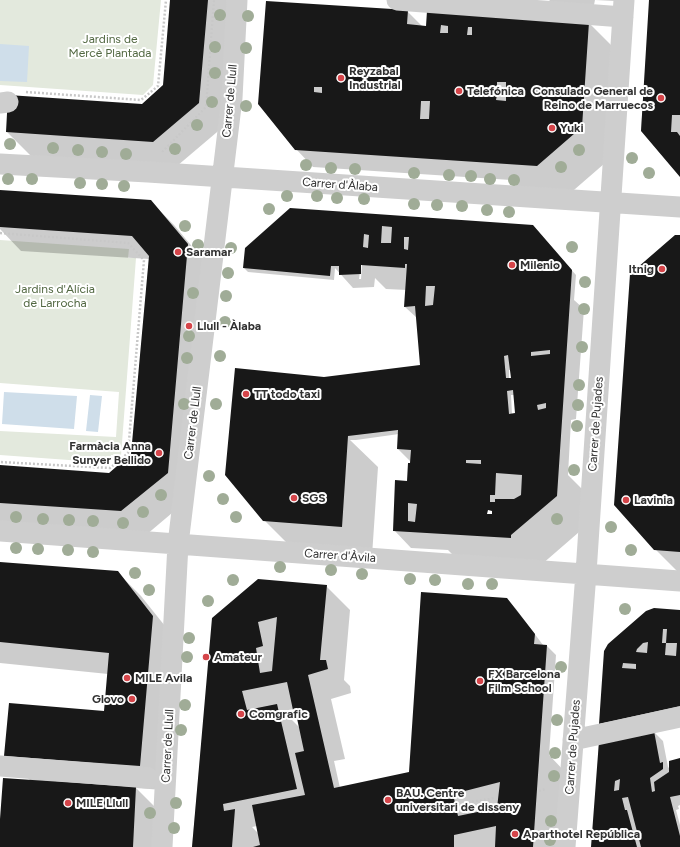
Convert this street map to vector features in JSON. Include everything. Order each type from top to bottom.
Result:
[{"type":"street","name":"Carrer de Llull","points":[[162,847],[178,544],[233,87],[237,0]]},
{"type":"street","points":[[397,0],[624,8]]},
{"type":"street","name":"Carrer de Pujades","points":[[565,847],[586,573],[624,8]]},
{"type":"street","name":"Carrer d'Àlaba","points":[[0,164],[223,176],[680,207]]},
{"type":"street","name":"Carrer d'Àvila","points":[[0,531],[680,581]]},
{"type":"street","points":[[573,740],[680,717]]},
{"type":"street","points":[[0,766],[148,778]]},
{"type":"path","points":[[9,99],[141,100],[158,86],[166,0]]},
{"type":"path","name":"Carrer de Llull","points":[[162,152],[206,107],[214,0]]},
{"type":"path","points":[[0,233],[128,242],[144,260],[128,453],[110,468],[0,462]]},
{"type":"path","points":[[539,791],[545,789]]},
{"type":"path","points":[[464,803],[495,798]]},
{"type":"green space","name":"Jardins de Mercè Plantada","points":[[0,0],[161,0],[153,85],[143,95],[0,85]]},
{"type":"green space","name":"Jardins d'Alícia de Larrocha","points":[[0,240],[129,249],[128,258],[136,258],[121,456],[111,455],[110,463],[0,455],[0,431],[116,437],[119,392],[0,383]]},
{"type":"water","points":[[0,44],[29,46],[27,82],[0,81]]},
{"type":"water","points":[[4,392],[77,396],[74,429],[2,424]]},
{"type":"water","points":[[90,395],[102,396],[98,432],[86,431]]},
{"type":"building","points":[[170,0],[208,0],[199,103],[153,142],[6,132],[8,95],[142,104],[163,85]]},
{"type":"building","points":[[649,0],[680,0],[680,115],[672,115],[671,132],[677,132],[680,136],[680,177],[641,131]]},
{"type":"building","points":[[266,1],[408,10],[407,24],[426,26],[427,11],[589,22],[582,127],[537,166],[295,150],[258,104]],"holes":[[[441,25],[448,26],[448,33],[440,33]],[[468,27],[472,27],[472,35],[467,35]],[[497,82],[506,82],[506,88],[497,87]],[[314,87],[322,87],[322,93],[314,92]],[[497,95],[506,95],[506,101],[496,100]],[[421,101],[430,101],[429,119],[420,119]]]},
{"type":"building","points":[[0,190],[151,200],[188,244],[168,473],[121,511],[0,503],[0,465],[109,473],[131,454],[149,256],[132,236],[0,227]]},
{"type":"building","points":[[290,208],[533,225],[572,270],[557,496],[511,535],[511,538],[393,531],[395,480],[407,481],[408,463],[410,463],[411,450],[397,449],[398,430],[348,436],[342,527],[263,521],[225,475],[235,368],[324,377],[420,365],[415,306],[404,307],[407,264],[405,264],[405,268],[361,265],[361,274],[339,275],[339,266],[331,266],[330,276],[243,268],[245,248]],"holes":[[[382,226],[392,227],[391,243],[381,243]],[[364,234],[369,235],[368,248],[363,247]],[[404,237],[409,237],[408,250],[404,249]],[[426,286],[435,286],[433,305],[425,306]],[[550,350],[550,354],[531,356],[531,352]],[[508,355],[511,378],[506,378],[504,356]],[[513,390],[515,413],[509,414],[507,391]],[[546,403],[546,408],[538,410],[537,405]],[[466,460],[481,460],[481,464],[466,463]],[[496,473],[522,475],[521,495],[514,499],[495,499],[495,502],[490,502],[490,495],[495,495]],[[408,503],[417,504],[415,522],[408,521]],[[488,510],[492,511],[492,514],[487,514]]]},
{"type":"building","points":[[675,235],[680,235],[680,552],[654,550],[614,505],[630,274]]},
{"type":"building","name":"MILE Avila","points":[[0,562],[118,571],[153,616],[140,766],[4,756],[9,703],[104,711],[109,653],[0,642]]},
{"type":"building","points":[[258,579],[327,585],[320,660],[326,660],[328,669],[308,675],[334,788],[409,772],[421,592],[507,598],[535,634],[534,644],[547,645],[533,847],[495,847],[496,826],[454,835],[454,847],[253,847],[260,845],[252,805],[305,795],[295,753],[304,751],[295,709],[293,710],[287,682],[242,691],[247,710],[277,704],[297,789],[223,804],[224,811],[235,809],[232,847],[192,847],[212,618]],"holes":[[[277,617],[272,671],[260,673],[256,648],[263,646],[258,622]],[[500,782],[497,808],[458,816],[453,794]]]},
{"type":"building","points":[[654,608],[680,610],[680,706],[599,724],[604,651],[608,644],[646,611]],"holes":[[[663,629],[667,629],[666,643],[662,643]],[[648,642],[647,653],[636,652],[643,643]],[[666,643],[677,643],[676,656],[665,655]],[[623,663],[636,664],[636,669],[622,668]]]},
{"type":"building","points":[[654,731],[660,763],[663,762],[663,769],[650,778],[652,792],[655,791],[654,782],[669,772],[669,761],[680,758],[680,795],[670,797],[680,836],[680,847],[641,847],[628,797],[622,798],[625,810],[627,810],[637,847],[591,847],[599,741]],"holes":[[[620,779],[619,790],[614,791],[615,781]]]},
{"type":"building","name":"MILE Llull","points":[[3,778],[136,787],[133,847],[0,847],[0,819]]},
{"type":"place","name":"Reyzabal Industrial","points":[[341,78]]},
{"type":"place","name":"Telefónica","points":[[459,91]]},
{"type":"place","name":"Consulado General de Reino de Marruecos","points":[[661,98]]},
{"type":"place","name":"Yuki","points":[[552,128]]},
{"type":"place","name":"Saramar","points":[[178,252]]},
{"type":"place","name":"Milenio","points":[[512,265]]},
{"type":"place","name":"Itnig","points":[[662,269]]},
{"type":"place","name":"Llull - Àlaba","points":[[189,326]]},
{"type":"place","name":"TT todo taxi","points":[[246,394]]},
{"type":"place","name":"Farmàcia Anna Sunyer Bellido","points":[[159,453]]},
{"type":"place","name":"SGS","points":[[294,498]]},
{"type":"place","name":"Lavinia","points":[[626,500]]},
{"type":"place","name":"Amateur","points":[[206,657]]},
{"type":"place","name":"MILE Avila","points":[[127,678]]},
{"type":"place","name":"FX Barcelona Film School","points":[[480,681]]},
{"type":"place","name":"Glovo","points":[[132,699]]},
{"type":"place","name":"Comgrafic","points":[[241,714]]},
{"type":"place","name":"BAU. Centre universitari de disseny","points":[[388,800]]},
{"type":"place","name":"MILE Llull","points":[[68,803]]},
{"type":"place","name":"Aparthotel República","points":[[515,834]]}]
